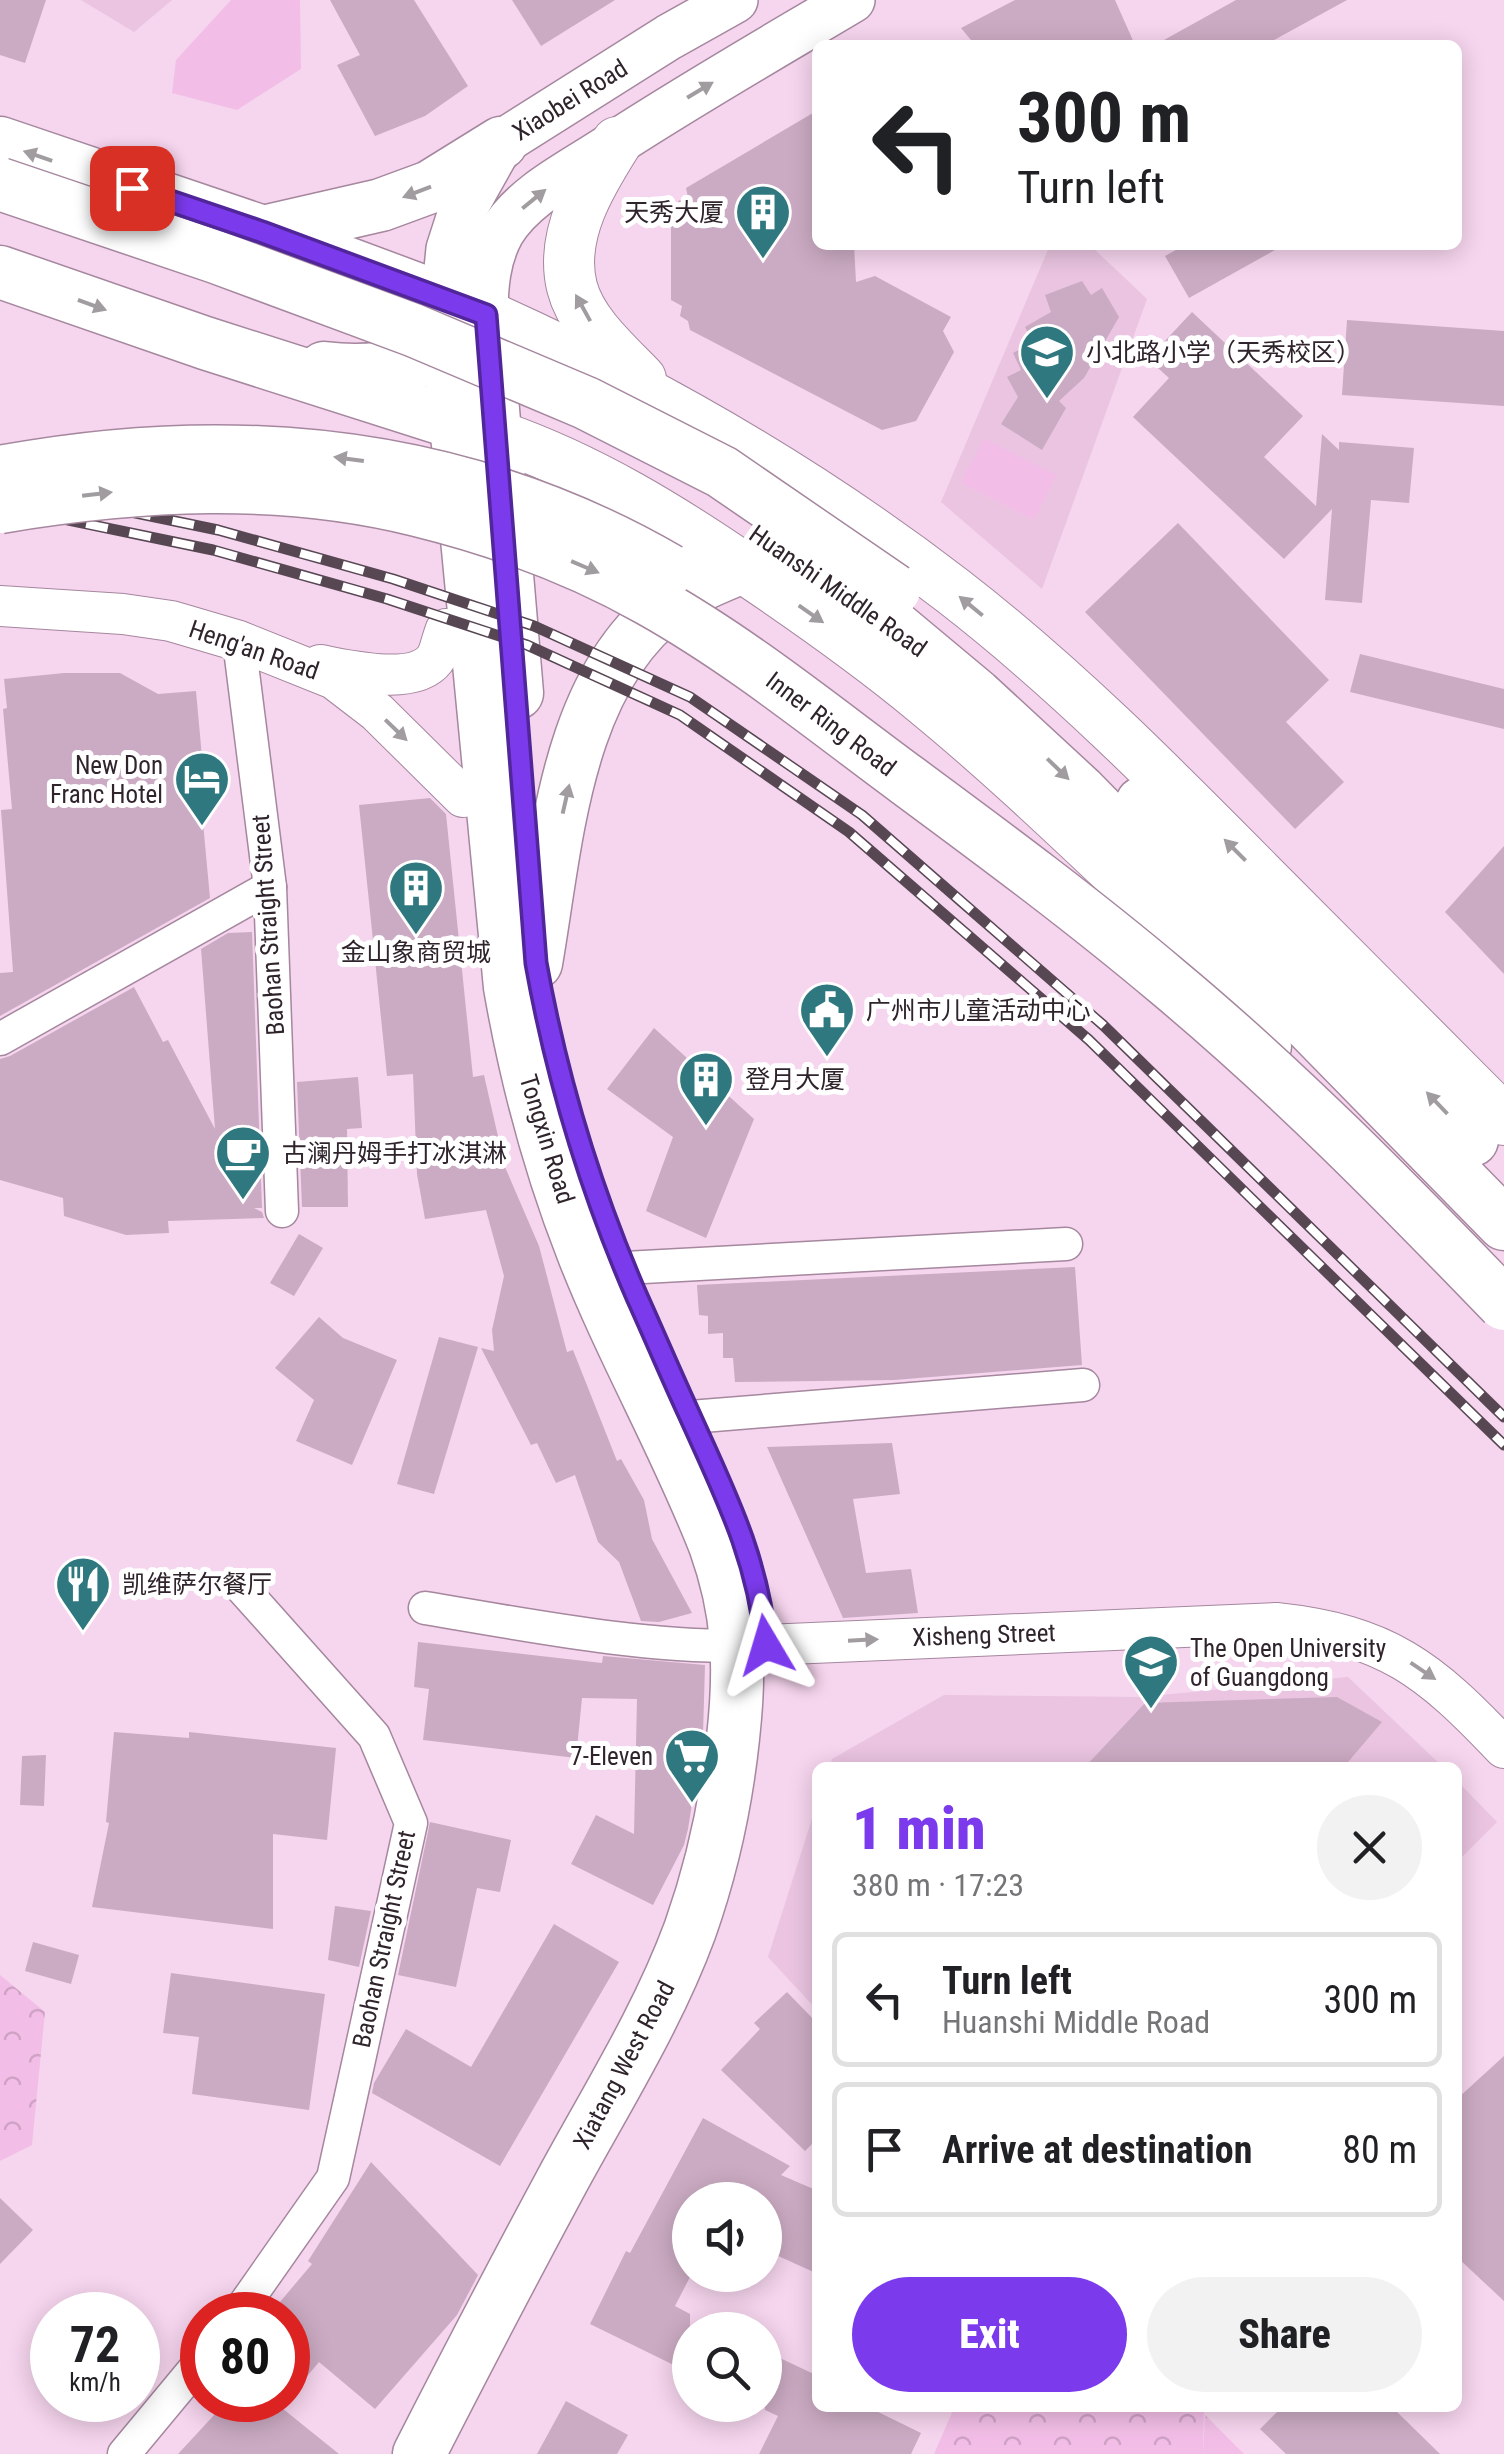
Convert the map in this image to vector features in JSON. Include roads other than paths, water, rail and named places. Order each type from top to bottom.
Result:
[{"type":"highway","points":[[0,143],[262,232],[465,307],[472,332],[440,353],[371,369],[342,370],[284,362],[205,343]]},
{"type":"highway","points":[[262,232],[381,205],[414,193],[501,143]]},
{"type":"highway","name":"Huanshi Middle Road","points":[[0,184],[413,330],[570,396],[722,472],[886,602],[1026,738],[1310,1026],[1502,1248]]},
{"type":"highway","points":[[0,204],[440,353],[466,417],[446,629],[478,926],[486,953],[523,975],[581,736],[600,687],[629,646],[722,553]]},
{"type":"highway","name":"Huanshi Middle Road","points":[[0,220],[470,387],[538,416],[663,475],[886,602],[954,634],[1039,706],[1239,901],[1502,1248]]},
{"type":"highway","name":"Huanshi Middle Road","points":[[0,272],[205,343],[466,417]]},
{"type":"highway","name":"Tongxin Road","points":[[465,307],[466,417],[523,975],[531,1093],[563,1196],[601,1296],[715,1545],[752,1646]]},
{"type":"highway","points":[[466,417],[540,389],[564,388],[670,408]]},
{"type":"highway","name":"Inner Ring Road","points":[[0,472],[64,460],[148,452],[212,450],[323,455],[384,464],[472,486],[586,526],[636,551],[698,587],[806,660],[1156,930],[1214,979],[1502,1248]]},
{"type":"highway","name":"Inner Ring Road","points":[[0,508],[121,491],[222,486],[282,488],[417,510],[522,542],[601,574],[648,598],[742,658],[979,833],[1170,983],[1344,1140],[1502,1248]]},
{"type":"highway","points":[[1239,901],[1353,969]]},
{"type":"highway","points":[[1194,946],[1228,1008],[1502,1248]]},
{"type":"highway","name":"Tongxin Road","points":[[523,975],[548,1029],[573,1128],[625,1268],[750,1556],[759,1591],[752,1646]]},
{"type":"highway","name":"Xiatang West Road","points":[[419,2454],[653,2012],[689,1931],[725,1801],[734,1730],[752,1646]]},
{"type":"highway","name":"Xiatang West Road","points":[[456,2454],[706,1971],[738,1872],[756,1788],[752,1646]]},
{"type":"main road","name":"Xiaobei Road","points":[[465,307],[449,249],[460,218],[501,143],[735,0]]},
{"type":"main road","points":[[852,0],[560,179],[515,215],[501,234],[465,307],[670,408],[760,459],[833,504],[953,591],[1163,778],[1504,1120]]},
{"type":"main road","points":[[617,142],[581,205],[574,233],[572,286],[584,312],[611,348],[670,408]]},
{"type":"main road","name":"Huanshi Middle Road","points":[[466,417],[597,478],[722,553],[861,650],[925,700],[1194,946],[1310,1026]]},
{"type":"main road","points":[[722,553],[682,505],[682,492],[703,467],[721,460],[760,459]]},
{"type":"street","name":"Heng'an Road","points":[[0,606],[171,621],[238,641],[334,678],[388,723],[462,797]]},
{"type":"street","points":[[286,659],[373,674],[422,670],[435,659],[446,629]]},
{"type":"street","name":"Baohan Straight Street","points":[[238,641],[270,887],[282,1211]]},
{"type":"street","points":[[0,1039],[270,887]]},
{"type":"street","points":[[625,1268],[1066,1244]]},
{"type":"street","points":[[690,1418],[1082,1386]]},
{"type":"street","name":"Baohan Straight Street","points":[[241,1587],[374,1736],[410,1823],[332,2178],[253,2292]]},
{"type":"street","name":"Xisheng Street","points":[[425,1608],[556,1630],[697,1645],[752,1646],[1276,1623],[1311,1627],[1378,1644],[1434,1678],[1504,1748]]},
{"type":"street","points":[[124,2454],[180,2387]]},
{"type":"railway","points":[[0,485],[218,530],[393,579],[534,626],[690,697],[862,815],[1103,1025],[1504,1417]]},
{"type":"railway","points":[[0,506],[213,550],[387,599],[527,645],[680,715],[849,832],[1089,1040],[1504,1445]]},
{"type":"place","name":"天秀大厦","points":[[763,261]]},
{"type":"place","name":"小北路小学（天秀校区）","points":[[1047,401]]},
{"type":"place","name":"New Don Franc Hotel","points":[[202,828]]},
{"type":"place","name":"金山象商贸城","points":[[416,937]]},
{"type":"place","name":"广州市儿童活动中心","points":[[827,1059]]},
{"type":"place","name":"登月大厦","points":[[706,1128]]},
{"type":"place","name":"古澜丹姆手打冰淇淋","points":[[243,1202]]},
{"type":"place","name":"凯维萨尔餐厅","points":[[83,1633]]},
{"type":"place","name":"The Open University of Guangdong","points":[[1151,1711]]},
{"type":"place","name":"7-Eleven","points":[[692,1805]]}]
